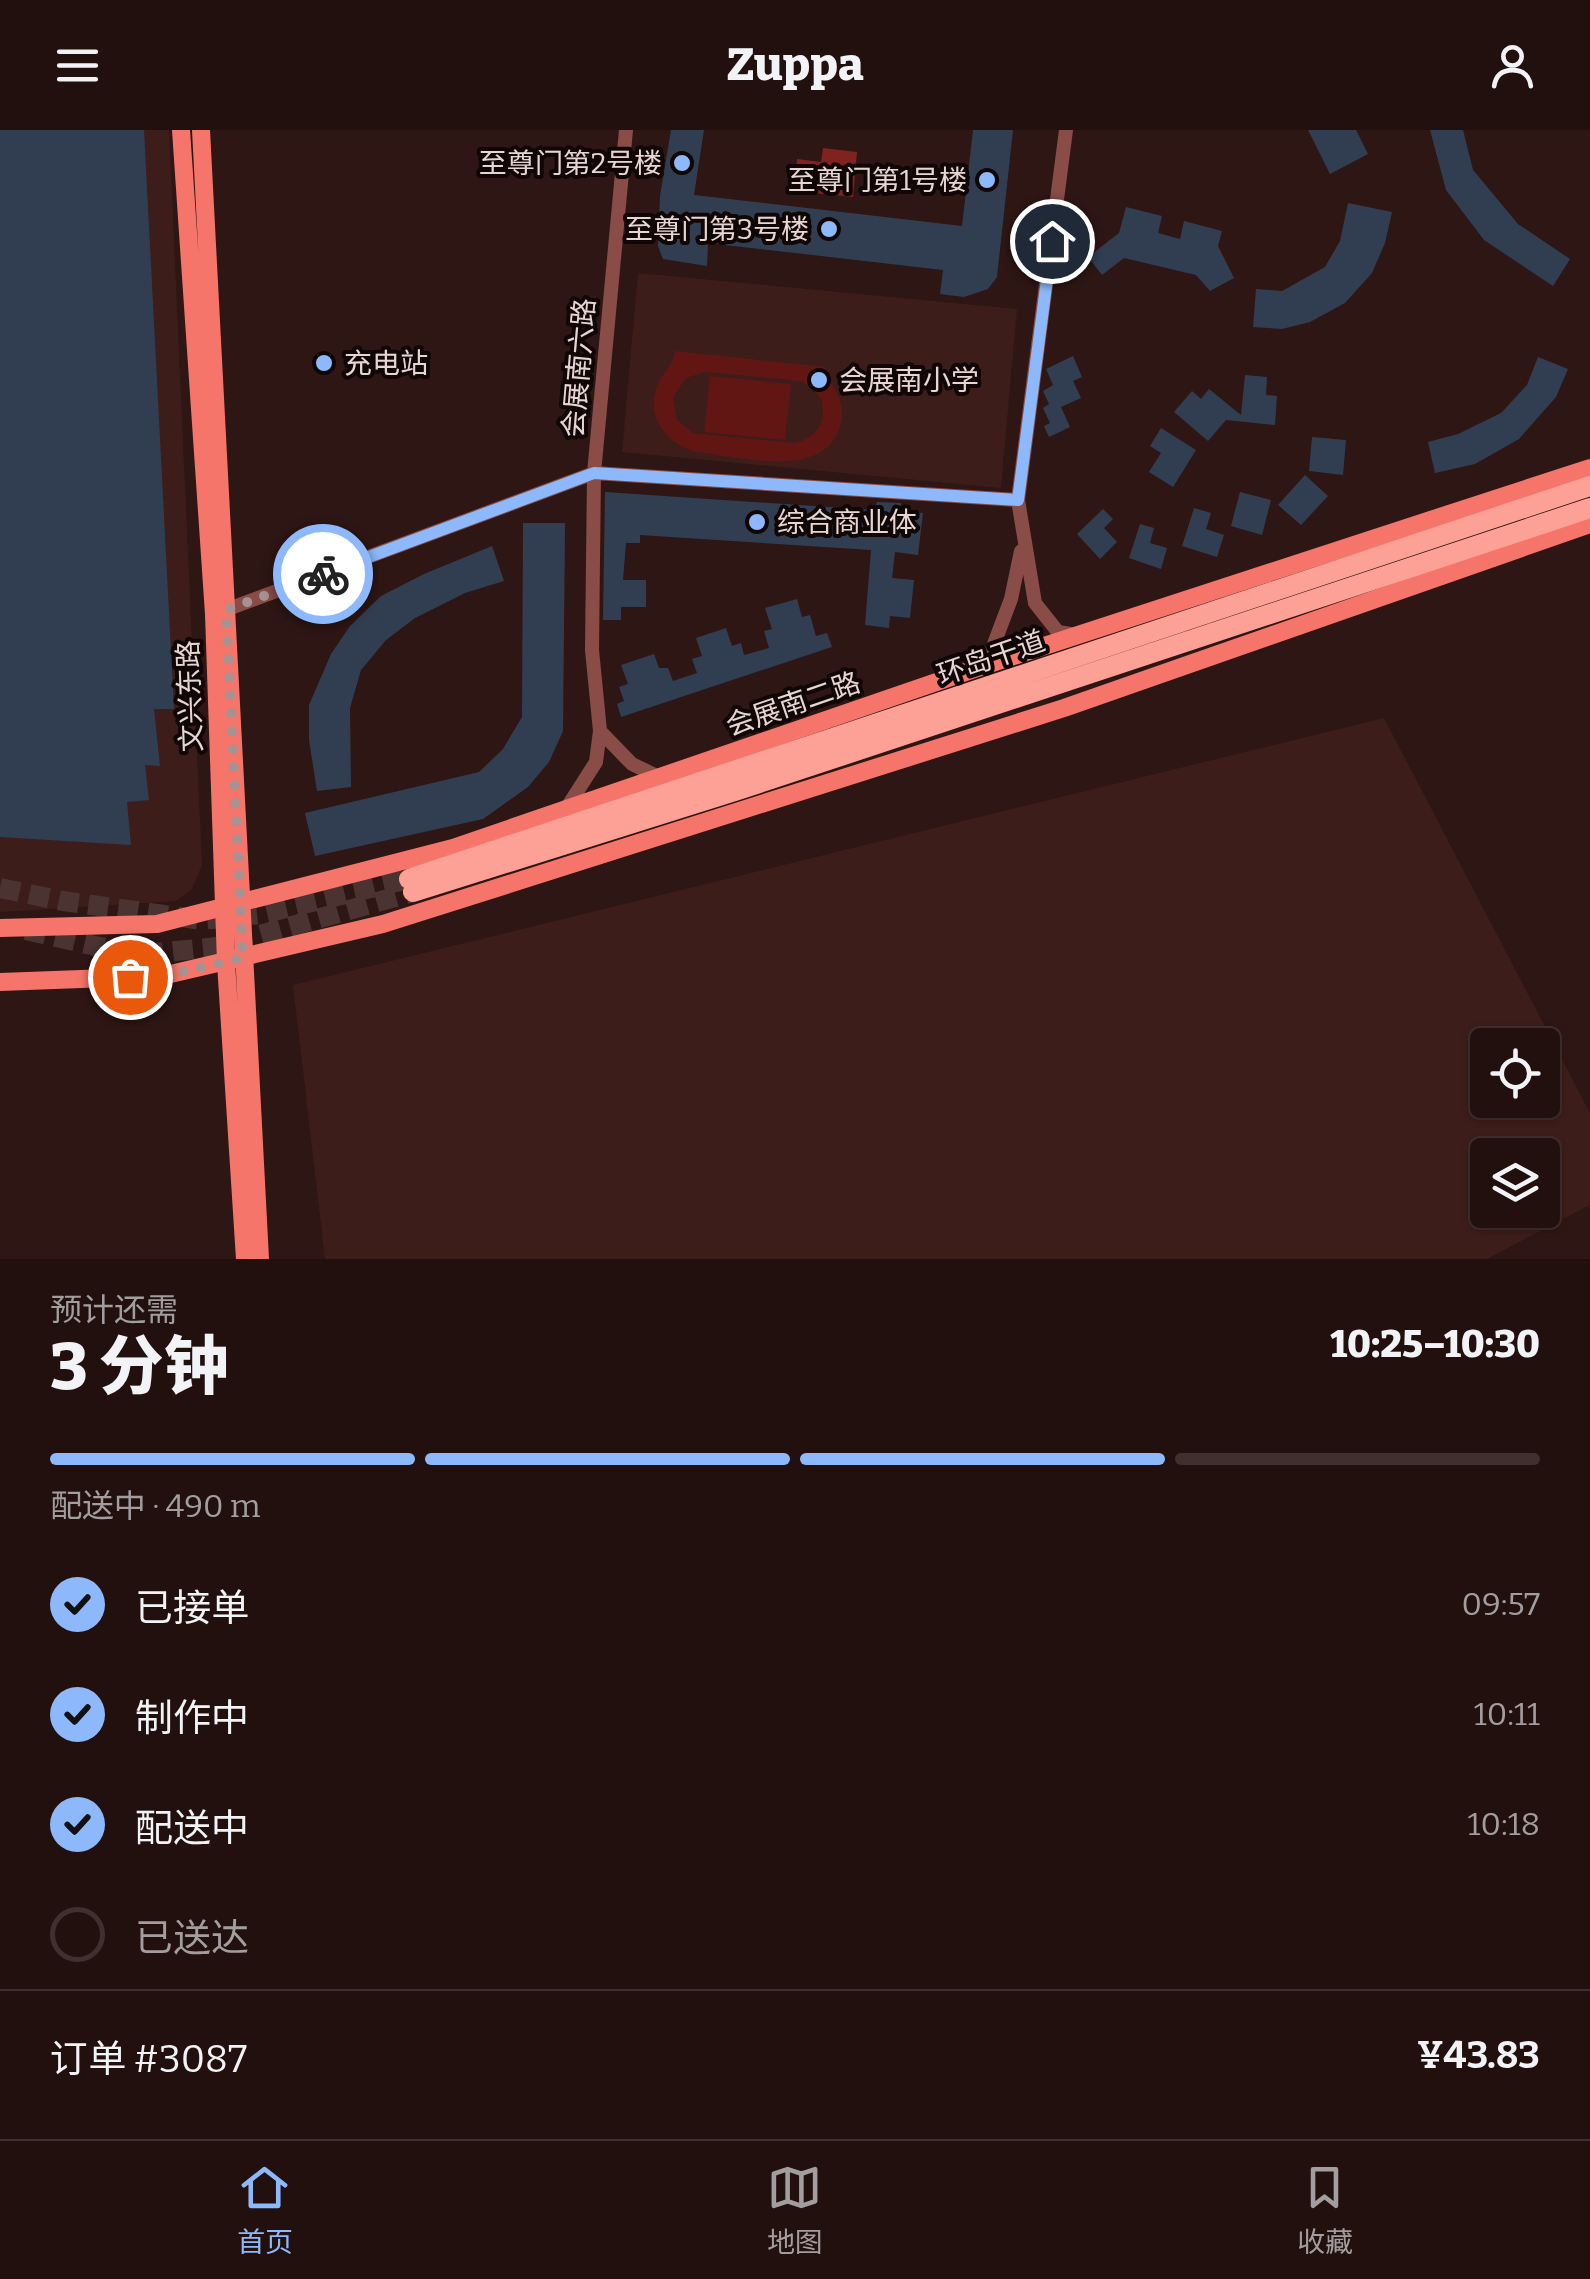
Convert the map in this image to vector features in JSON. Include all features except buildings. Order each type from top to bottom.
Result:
[{"type":"highway","name":"环岛干道","points":[[1590,486],[411,885],[751,786],[1590,508]]},
{"type":"main road","name":"文兴东路","points":[[181,130],[220,612]]},
{"type":"main road","name":"文兴东路","points":[[201,130],[245,1259]]},
{"type":"main road","name":"会展南二路","points":[[0,928],[157,924],[453,848],[986,665],[1590,468]]},
{"type":"main road","points":[[0,982],[162,976],[401,919],[1064,708],[1590,524]]},
{"type":"main road","name":"文兴东路","points":[[235,961],[260,1259]]},
{"type":"street","name":"会展南六路","points":[[600,731],[592,650],[594,473],[626,130]]},
{"type":"street","points":[[1066,130],[1018,500],[1035,604],[1058,632],[1077,635]]},
{"type":"street","points":[[220,612],[594,473],[1018,500]]},
{"type":"street","points":[[986,665],[1012,599],[1023,540]]},
{"type":"street","points":[[600,731],[632,764],[661,778]]},
{"type":"street","points":[[566,810],[596,762],[600,731]]},
{"type":"shaded area","points":[[0,130],[169,130],[202,865],[192,889],[176,901],[0,912]]},
{"type":"shaded area","points":[[823,148],[857,152],[853,197],[794,191],[797,159],[821,162]]},
{"type":"shaded area","name":"会展南小学","points":[[638,273],[1017,309],[1001,488],[622,452]]},
{"type":"shaded area","points":[[675,351],[826,367],[825,376],[841,406],[840,426],[831,443],[817,454],[798,460],[756,460],[686,448],[661,428],[654,408],[657,386]],"holes":[[[705,372],[801,381],[813,388],[823,407],[819,427],[803,441],[693,433],[677,420],[673,397],[686,378]]]},
{"type":"shaded area","points":[[710,376],[791,384],[785,440],[704,432]]},
{"type":"shaded area","points":[[1384,718],[1546,1028],[1470,1028],[1470,1118],[1560,1118],[1560,1055],[1590,1113],[1590,1205],[1560,1221],[1560,1138],[1470,1138],[1470,1228],[1546,1228],[1487,1259],[325,1259],[293,985]]},
{"type":"tunnel","points":[[0,888],[202,920],[261,914],[409,879]]},
{"type":"tunnel","points":[[26,930],[135,955],[217,947],[413,892]]},
{"type":"way so far","points":[[130,977],[162,976],[243,958],[226,610],[323,574]]},
{"type":"place","name":"至尊门第2号楼","points":[[682,163]]},
{"type":"place","name":"至尊门第1号楼","points":[[987,180]]},
{"type":"place","name":"至尊门第3号楼","points":[[829,229]]},
{"type":"place","name":"充电站","points":[[324,363]]},
{"type":"place","name":"会展南小学","points":[[819,380]]},
{"type":"place","name":"综合商业体","points":[[757,522]]},
{"type":"route","points":[[323,574],[594,473],[1018,500],[1052,241]]}]
